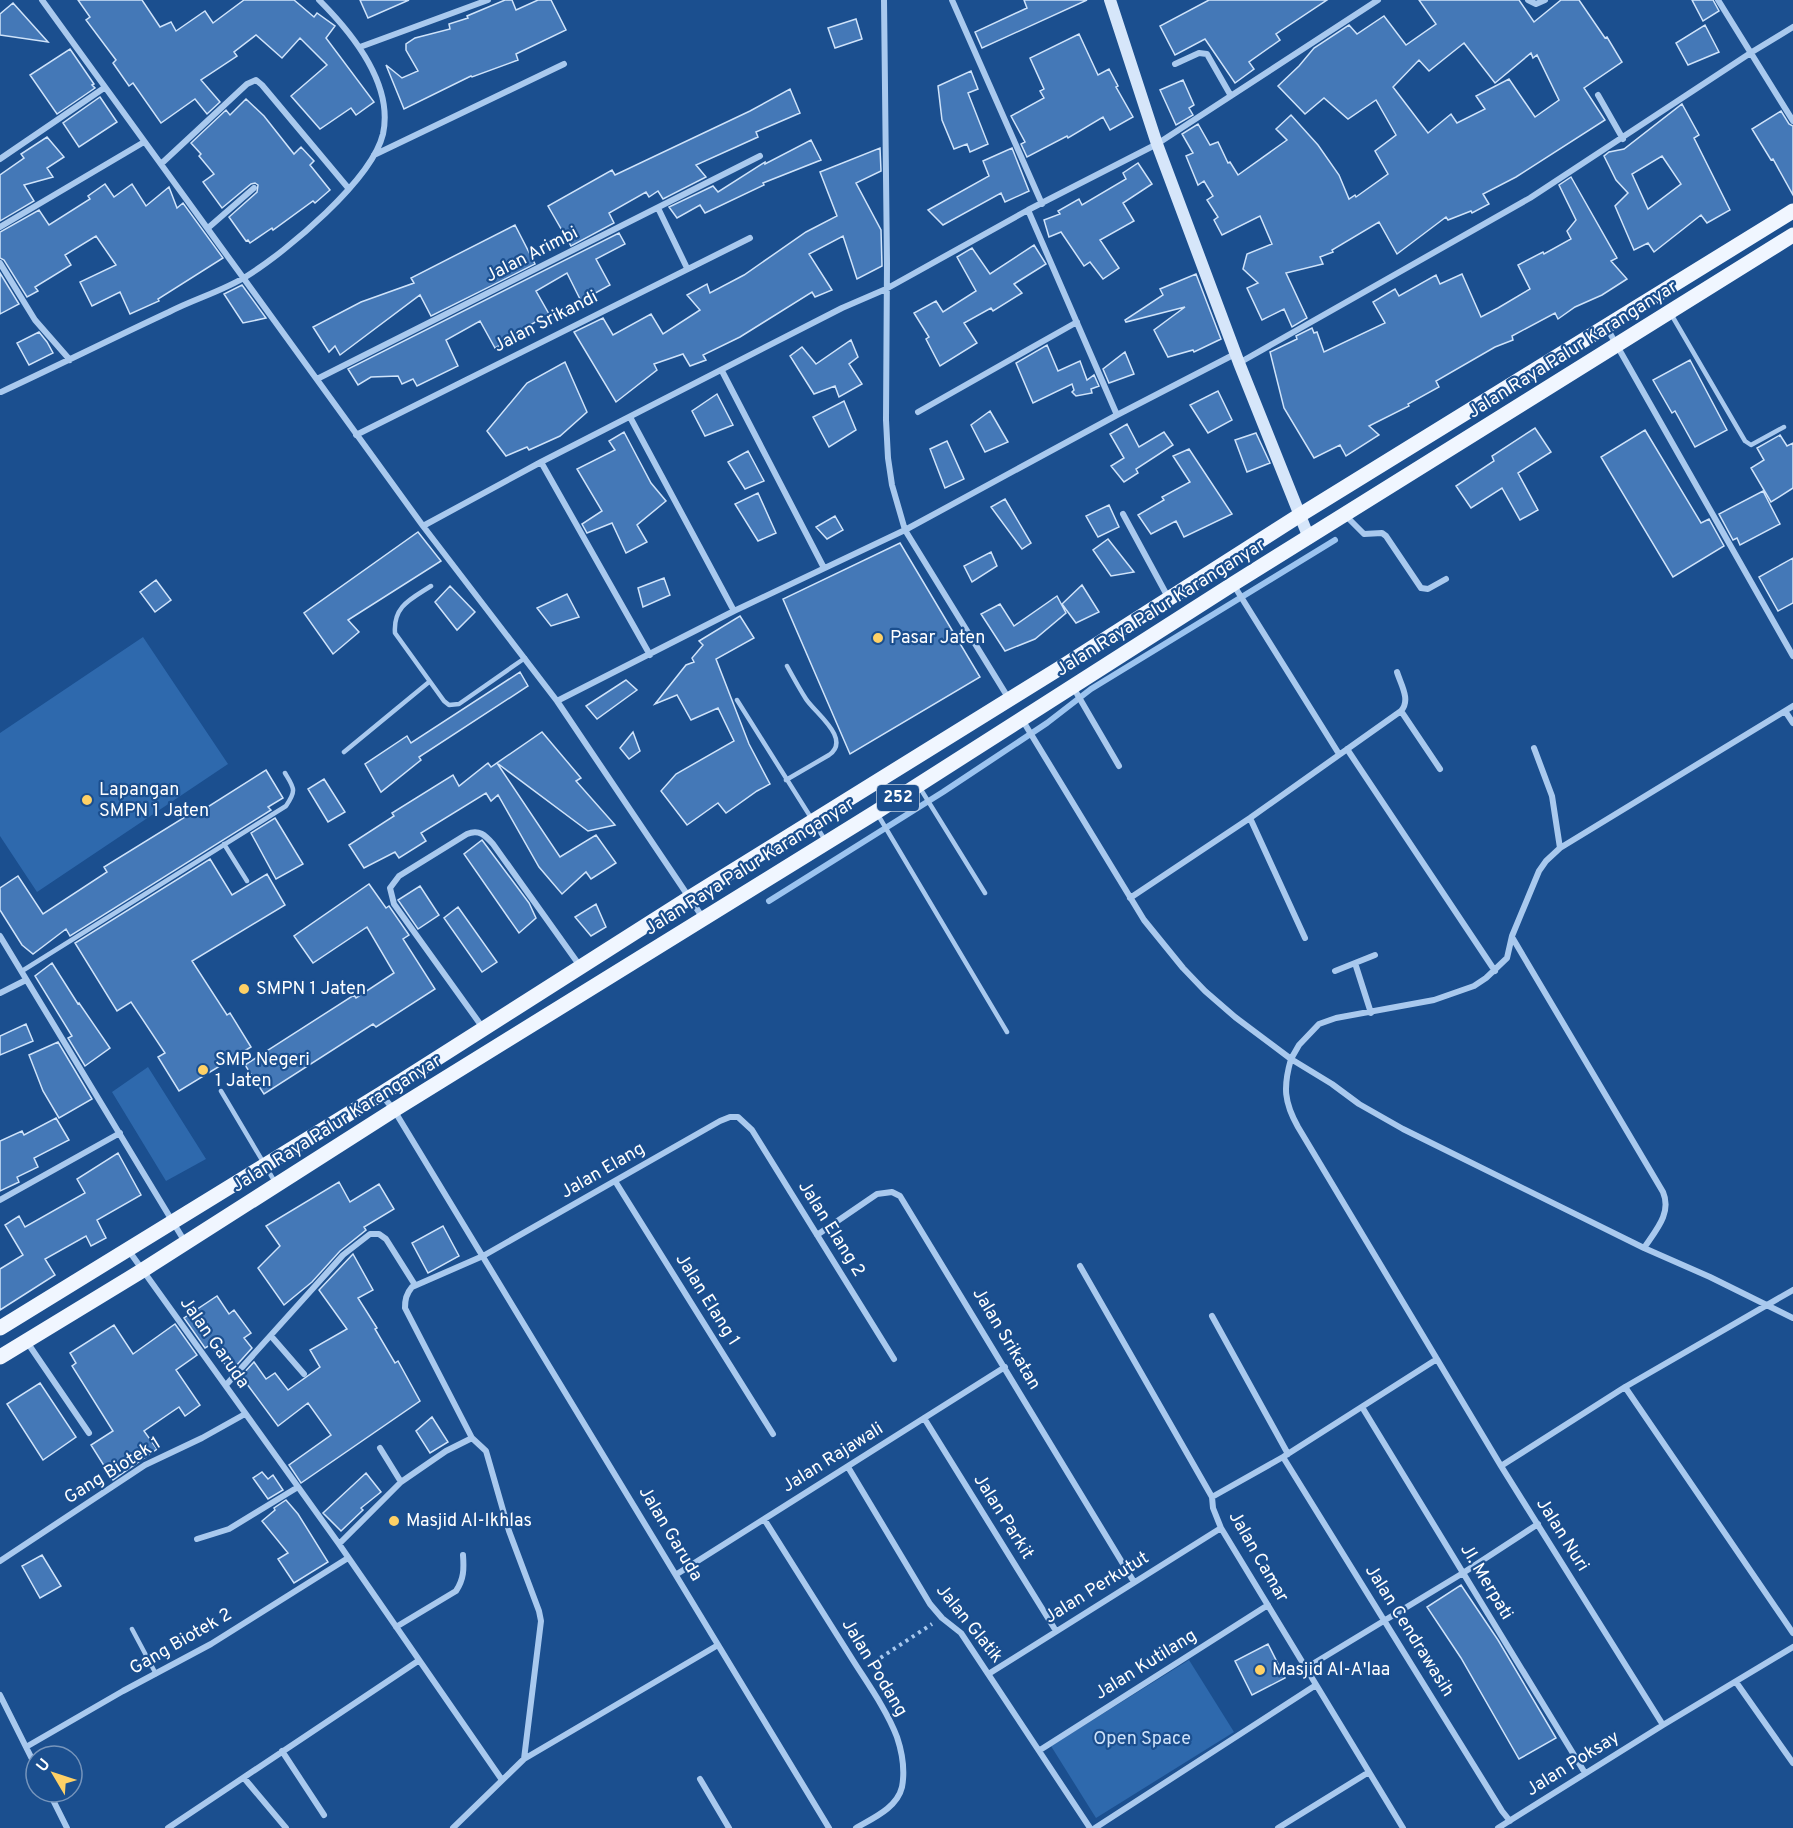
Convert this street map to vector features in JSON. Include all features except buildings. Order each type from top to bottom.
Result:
[{"type":"main road","points":[[1110,0],[1157,144],[1237,359],[1309,538]]},
{"type":"main road","name":"Jalan Raya Palur Karanganyar","points":[[0,1328],[381,1094],[689,898],[1169,600],[1300,515],[1793,211]]},
{"type":"main road","name":"Jalan Raya Palur Karanganyar","points":[[0,1357],[143,1270],[276,1184],[703,918],[826,843],[880,818],[1075,690],[1236,589],[1309,538],[1673,318],[1793,235]]},
{"type":"main road","points":[[1060,668],[1075,690]]},
{"type":"main road","points":[[1010,700],[1024,724]]},
{"type":"street","points":[[42,0],[245,278],[356,435],[557,701],[703,918]]},
{"type":"street","points":[[0,392],[171,310],[245,278],[318,220],[349,189],[374,155],[383,134],[384,106],[373,73],[360,47],[347,29],[319,0]]},
{"type":"street","points":[[360,47],[488,0]]},
{"type":"street","points":[[884,0],[886,440],[892,485],[905,530],[1010,700]]},
{"type":"street","points":[[952,0],[1042,204]]},
{"type":"street","points":[[423,526],[541,462],[842,308],[886,289],[1028,210],[1157,144],[1378,0]]},
{"type":"street","points":[[1528,0],[1536,4],[1545,0]]},
{"type":"street","points":[[1718,0],[1793,121]]},
{"type":"street","points":[[557,701],[734,611],[905,530],[1117,415],[1237,359],[1530,198],[1793,27]]},
{"type":"street","points":[[1175,64],[1199,53],[1207,54],[1231,96]]},
{"type":"street","points":[[374,155],[564,64]]},
{"type":"street","points":[[160,164],[247,84],[256,81],[262,85],[349,189]]},
{"type":"street","points":[[0,159],[105,88]]},
{"type":"street","points":[[1598,95],[1623,138]]},
{"type":"street","points":[[0,227],[144,142]]},
{"type":"street","name":"Jalan Arimbi","points":[[317,379],[760,156]]},
{"type":"street","points":[[208,228],[254,189]]},
{"type":"street","points":[[658,208],[687,268]]},
{"type":"street","points":[[1028,210],[1117,415]]},
{"type":"street","name":"Jalan Srikandi","points":[[356,435],[750,238]]},
{"type":"street","points":[[0,263],[35,320],[70,360]]},
{"type":"street","points":[[918,411],[1077,322]]},
{"type":"street","points":[[1607,327],[1793,656]]},
{"type":"street","points":[[722,371],[824,568]]},
{"type":"street","points":[[630,417],[734,611]]},
{"type":"street","points":[[541,462],[650,655]]},
{"type":"street","points":[[1123,514],[1169,600]]},
{"type":"street","points":[[1346,515],[1364,534],[1382,533],[1421,588],[1428,589],[1446,579]]},
{"type":"street","points":[[1236,589],[1339,754]]},
{"type":"street","points":[[1130,898],[1250,818],[1401,711],[1406,700],[1397,672]]},
{"type":"street","points":[[1075,690],[1119,766]]},
{"type":"street","points":[[1291,1059],[1299,1045],[1319,1024],[1336,1018],[1434,1000],[1474,986],[1495,971],[1507,958],[1512,936],[1539,871],[1560,848],[1793,706]]},
{"type":"street","points":[[1401,711],[1440,769]]},
{"type":"street","points":[[1785,711],[1793,723]]},
{"type":"street","points":[[1024,724],[1144,920],[1183,968],[1235,1017],[1291,1059],[1359,1104],[1403,1129],[1644,1248],[1710,1277],[1793,1318]]},
{"type":"street","points":[[1534,748],[1552,796],[1560,848]]},
{"type":"street","points":[[1347,749],[1495,971]]},
{"type":"street","points":[[1250,818],[1305,938]]},
{"type":"street","points":[[484,1028],[394,904],[390,888],[399,876],[467,834],[475,831],[483,834],[493,844],[581,967]]},
{"type":"street","points":[[0,936],[185,1242]]},
{"type":"street","points":[[1512,936],[1668,1203],[1665,1215],[1644,1248]]},
{"type":"street","points":[[1335,971],[1375,955]]},
{"type":"street","points":[[1355,963],[1371,1013]]},
{"type":"street","points":[[0,993],[26,980]]},
{"type":"street","name":"Jalan Nuri","points":[[1291,1059],[1286,1076],[1289,1110],[1502,1466],[1663,1725]]},
{"type":"street","name":"Jalan Garuda","points":[[381,1094],[394,1110],[829,1828]]},
{"type":"street","name":"Jalan Elang","points":[[415,1285],[483,1256],[720,1121],[738,1117]]},
{"type":"street","name":"Jalan Elang 2","points":[[738,1117],[752,1130],[894,1359]]},
{"type":"street","points":[[0,1200],[120,1133]]},
{"type":"street","name":"Jalan Elang 1","points":[[615,1181],[773,1434]]},
{"type":"street","name":"Jalan Srikatan","points":[[817,1235],[877,1194],[885,1191],[897,1194],[904,1201],[1134,1582]]},
{"type":"street","points":[[226,1385],[343,1255],[370,1234],[380,1234],[386,1239],[415,1285],[408,1292],[405,1308],[472,1438],[486,1451],[509,1531],[532,1590],[541,1622],[524,1759]]},
{"type":"street","name":"Jalan Garuda","points":[[127,1249],[339,1544],[418,1662],[502,1780]]},
{"type":"street","name":"Jalan Camar","points":[[1080,1266],[1212,1497],[1213,1508],[1221,1528],[1403,1828]]},
{"type":"street","points":[[1502,1466],[1625,1387],[1793,1290]]},
{"type":"street","name":"Jalan Cendrawasih","points":[[1212,1316],[1285,1455],[1510,1821]]},
{"type":"street","points":[[271,1336],[304,1374]]},
{"type":"street","points":[[26,1341],[89,1434]]},
{"type":"street","points":[[1212,1497],[1285,1455],[1437,1359]]},
{"type":"street","name":"Jalan Rajawali","points":[[676,1574],[1005,1368]]},
{"type":"street","points":[[1625,1387],[1793,1633]]},
{"type":"street","name":"Jl. Merpati","points":[[1362,1407],[1585,1773]]},
{"type":"street","name":"Gang Biotek 1","points":[[0,1561],[145,1465],[202,1438],[245,1414]]},
{"type":"street","name":"Jalan Parkit","points":[[924,1418],[1056,1631]]},
{"type":"street","points":[[339,1544],[401,1482],[446,1451],[472,1438]]},
{"type":"street","points":[[380,1448],[401,1482]]},
{"type":"street","name":"Jalan Glatik","points":[[848,1467],[930,1604],[942,1618],[961,1633],[990,1673],[1090,1828]]},
{"type":"street","points":[[197,1539],[229,1529],[298,1487]]},
{"type":"street","name":"Jalan Podang","points":[[764,1519],[860,1671],[896,1735],[902,1754],[902,1787],[896,1800],[887,1810],[856,1828]]},
{"type":"street","points":[[1306,1668],[1463,1573],[1538,1524]]},
{"type":"street","name":"Jalan Perkutut","points":[[990,1673],[1221,1528]]},
{"type":"street","points":[[396,1627],[456,1592],[462,1583],[463,1554]]},
{"type":"street","name":"Gang Biotek 2","points":[[33,1744],[211,1644],[348,1558]]},
{"type":"street","name":"Jalan Kutilang","points":[[1040,1750],[1268,1605]]},
{"type":"street","points":[[453,1828],[524,1759],[718,1645]]},
{"type":"street","name":"Jalan Poksay","points":[[1498,1828],[1793,1647]]},
{"type":"street","points":[[168,1828],[418,1662]]},
{"type":"street","points":[[1736,1682],[1793,1763]]},
{"type":"street","points":[[1095,1828],[1316,1685]]},
{"type":"street","points":[[0,1695],[24,1744]]},
{"type":"street","points":[[282,1751],[324,1815]]},
{"type":"street","points":[[1278,1828],[1369,1772]]},
{"type":"street","points":[[244,1778],[286,1828]]},
{"type":"street","points":[[700,1779],[729,1828]]},
{"type":"street","points":[[55,1804],[67,1828]]},
{"type":"lane","points":[[1673,318],[1748,444],[1757,442],[1784,427]]},
{"type":"lane","points":[[431,586],[405,603],[396,615],[395,633],[429,682],[449,705],[459,704],[525,658]]},
{"type":"lane","points":[[786,780],[829,756],[836,751],[837,744],[837,738],[821,714],[806,699],[787,666]]},
{"type":"lane","points":[[344,752],[429,682]]},
{"type":"lane","points":[[737,700],[826,843]]},
{"type":"lane","points":[[22,971],[286,806],[294,793],[285,773]]},
{"type":"lane","points":[[921,790],[985,893]]},
{"type":"lane","points":[[880,818],[1007,1032]]},
{"type":"lane","points":[[225,844],[247,881]]},
{"type":"lane","points":[[221,1091],[276,1184]]},
{"type":"lane","points":[[132,1629],[156,1674]]},
{"type":"lane","points":[[1510,1821],[1515,1828]]},
{"type":"path","points":[[860,1671],[942,1618]]},
{"type":"green space","name":"Lapangan SMPN 1 Jaten","points":[[143,637],[228,764],[37,892],[0,836],[0,733]]},
{"type":"green space","points":[[148,1067],[206,1159],[166,1181],[112,1092]]},
{"type":"green space","name":"Open Space","points":[[1189,1660],[1234,1732],[1096,1818],[1051,1746]]},
{"type":"waterway","points":[[769,901],[943,792],[1047,723],[1091,689],[1335,540]]},
{"type":"place","name":"Pasar Jaten","points":[[878,638]]},
{"type":"place","name":"Lapangan SMPN 1 Jaten","points":[[87,800]]},
{"type":"place","name":"SMPN 1 Jaten","points":[[244,989]]},
{"type":"place","name":"SMP Negeri 1 Jaten","points":[[203,1070]]},
{"type":"place","name":"Masjid Al-Ikhlas","points":[[394,1521]]},
{"type":"place","name":"Masjid Al-A'laa","points":[[1260,1670]]}]
